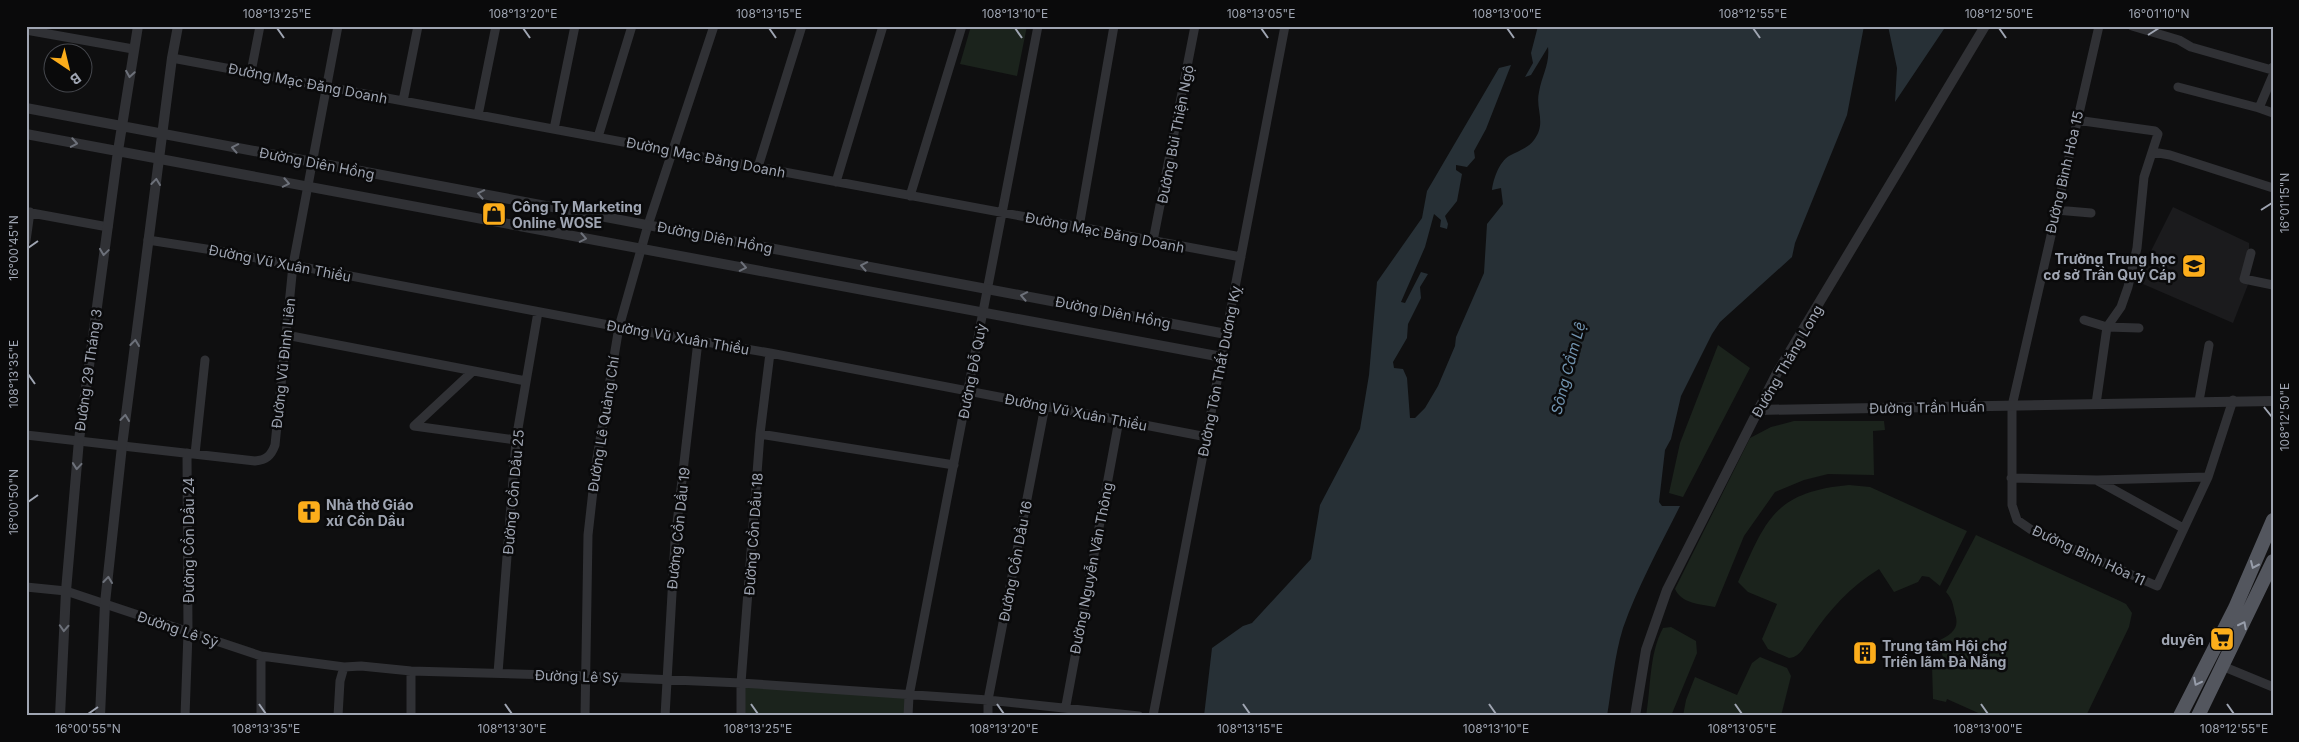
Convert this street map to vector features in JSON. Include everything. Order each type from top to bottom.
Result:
[{"type":"highway","points":[[2180,716],[2235,608],[2273,520]]},
{"type":"highway","points":[[2198,716],[2273,561]]},
{"type":"street","name":"Đường 29 Tháng 3","points":[[60,716],[66,591],[79,440],[118,151],[138,26]]},
{"type":"street","points":[[100,716],[105,603],[122,446],[172,58],[178,26]]},
{"type":"street","points":[[251,72],[260,26]]},
{"type":"street","name":"Đường Vũ Đình Liên","points":[[26,435],[255,461],[264,460],[271,454],[275,445],[293,265],[310,162],[338,26]]},
{"type":"street","points":[[403,101],[418,26]]},
{"type":"street","points":[[478,115],[496,26]]},
{"type":"street","points":[[554,129],[575,26]]},
{"type":"street","points":[[598,137],[632,26]]},
{"type":"street","name":"Đường Lê Quảng Chí","points":[[585,716],[588,536],[596,464],[618,327],[648,225],[714,26]]},
{"type":"street","points":[[758,167],[802,26]]},
{"type":"street","points":[[836,182],[883,26]]},
{"type":"street","points":[[910,196],[962,26]]},
{"type":"street","name":"Đường Đỗ Quỳ","points":[[908,716],[909,696],[1038,26]]},
{"type":"street","points":[[1079,227],[1114,26]]},
{"type":"street","name":"Đường Bùi Thiện Ngộ","points":[[1153,241],[1195,26]]},
{"type":"street","name":"Đường Tôn Thất Dương Kỵ","points":[[1153,716],[1285,26]]},
{"type":"street","name":"Đường Thăng Long","points":[[1635,716],[1646,650],[1661,606],[1758,410],[1777,373],[1985,26]]},
{"type":"street","name":"Đường Bình Hòa 15","points":[[2012,406],[2099,26]]},
{"type":"street","points":[[2132,26],[2179,40],[2192,47],[2272,69],[2273,75],[2259,108]]},
{"type":"street","points":[[26,30],[57,31],[133,49]]},
{"type":"street","name":"Đường Mạc Đăng Doanh","points":[[172,58],[673,150],[1241,258]]},
{"type":"street","points":[[2178,87],[2273,113]]},
{"type":"street","name":"Đường Diên Hồng","points":[[26,108],[1226,334]]},
{"type":"street","points":[[2076,120],[2155,132],[2158,136],[2143,183],[2137,248],[2128,287],[2120,307],[2106,327],[2096,404]]},
{"type":"street","name":"Đường Diên Hồng","points":[[26,134],[1222,357]]},
{"type":"street","points":[[2153,152],[2170,155],[2273,188]]},
{"type":"street","points":[[2056,210],[2091,213]]},
{"type":"street","points":[[26,241],[28,212],[108,227]]},
{"type":"street","name":"Đường Vũ Xuân Thiều","points":[[148,240],[293,265],[618,327],[770,353],[1207,437]]},
{"type":"street","points":[[2251,253],[2244,279],[2273,285]]},
{"type":"street","name":"Đường Cồn Dầu 25","points":[[498,673],[516,440],[538,312]]},
{"type":"street","points":[[2084,320],[2106,327],[2139,328]]},
{"type":"street","points":[[286,335],[526,381]]},
{"type":"street","name":"Đường Cồn Dầu 19","points":[[665,716],[674,542],[698,341]]},
{"type":"street","points":[[2199,401],[2209,345]]},
{"type":"street","name":"Đường Cồn Dầu 18","points":[[741,716],[741,683],[760,434],[770,353]]},
{"type":"street","name":"Đường Cồn Dầu 24","points":[[185,716],[191,454],[205,360]]},
{"type":"street","points":[[472,372],[414,426],[516,440]]},
{"type":"street","points":[[2097,480],[2183,528],[2208,478],[2233,400]]},
{"type":"street","name":"Đường Trần Huấn","points":[[1758,410],[2233,400],[2273,401]]},
{"type":"street","name":"Đường Cồn Dầu 16","points":[[988,716],[988,700],[1045,406]]},
{"type":"street","name":"Đường Bình Hòa 11","points":[[2012,406],[2012,505],[2017,520],[2033,531],[2157,586],[2183,528]]},
{"type":"street","name":"Đường Nguyễn Văn Thông","points":[[1064,711],[1119,420]]},
{"type":"street","points":[[760,434],[954,465]]},
{"type":"street","points":[[2012,478],[2097,480],[2208,478]]},
{"type":"street","name":"Đường Lê Sỹ","points":[[26,587],[66,591],[261,656],[344,667],[361,666],[411,671],[741,683],[988,700],[1064,711],[1139,716]]},
{"type":"street","points":[[261,656],[262,716]]},
{"type":"street","points":[[2222,666],[2273,687]]},
{"type":"street","points":[[338,716],[340,680],[344,667]]},
{"type":"street","points":[[411,671],[411,716]]},
{"type":"shaded area","points":[[971,26],[1027,26],[1017,76],[960,64]]},
{"type":"shaded area","name":"Trường Trung học cơ sở Trần Quý Cáp","points":[[2173,207],[2249,243],[2249,282],[2233,323],[2136,281]]},
{"type":"shaded area","points":[[1718,345],[1750,368],[1683,497],[1669,493],[1680,443]]},
{"type":"shaded area","points":[[1794,421],[1884,421],[1885,430],[1873,431],[1874,475],[1828,474],[1804,480],[1775,492],[1744,536],[1715,607],[1682,598],[1675,589],[1750,438],[1771,427]]},
{"type":"shaded area","points":[[1849,485],[1870,487],[1967,531],[1940,586],[1929,577],[1922,576],[1918,582],[1894,592],[1879,569],[1841,599],[1797,656],[1789,658],[1768,649],[1762,639],[1777,604],[1748,592],[1738,582],[1766,526],[1788,502],[1804,494]]},
{"type":"shaded area","points":[[1976,535],[2126,604],[2132,613],[2129,627],[2086,716],[1985,716],[1947,699],[1946,702],[1933,699],[1932,665],[1943,657],[1938,641],[1951,633],[1956,627],[1952,603],[1946,592]]},
{"type":"shaded area","points":[[1671,627],[1696,641],[1697,653],[1671,716],[1646,716],[1651,671],[1658,638],[1663,628]]},
{"type":"shaded area","points":[[1760,657],[1787,668],[1791,676],[1781,716],[1683,716],[1686,700],[1695,677],[1737,695],[1752,663]]},
{"type":"shaded area","points":[[741,683],[909,696],[908,716],[741,716]]},
{"type":"water","name":"Sông Cẩm Lệ","points":[[1538,26],[1864,26],[1847,115],[1795,243],[1792,257],[1720,322],[1681,396],[1671,439],[1665,450],[1659,502],[1662,506],[1680,506],[1642,581],[1623,628],[1615,661],[1607,716],[1204,716],[1212,648],[1243,626],[1252,623],[1311,559],[1320,505],[1360,429],[1369,375],[1377,282],[1422,218],[1427,191],[1499,68],[1511,65],[1486,129],[1474,151],[1475,158],[1467,167],[1456,165],[1456,170],[1462,174],[1457,201],[1445,216],[1448,224],[1447,229],[1440,227],[1441,220],[1434,214],[1425,247],[1401,302],[1405,303],[1421,272],[1428,274],[1420,287],[1421,298],[1408,324],[1407,338],[1393,362],[1394,368],[1403,369],[1407,378],[1410,418],[1415,418],[1425,408],[1438,386],[1455,346],[1456,337],[1484,273],[1487,224],[1503,204],[1501,188],[1492,190],[1495,176],[1505,159],[1531,143],[1540,128],[1538,98],[1547,64],[1548,47],[1531,75],[1525,77],[1533,63],[1531,53]]},
{"type":"water","points":[[1888,26],[1946,26],[1895,102],[1897,68]]},
{"type":"place","name":"Công Ty Marketing Online WOSE","points":[[494,214]]},
{"type":"place","name":"Trường Trung học cơ sở Trần Quý Cáp","points":[[2194,266]]},
{"type":"place","name":"Nhà thờ Giáo xứ Cồn Dầu","points":[[309,512]]},
{"type":"place","name":"duyên","points":[[2222,639]]},
{"type":"place","name":"Trung tâm Hội chợ Triển lãm Đà Nẵng","points":[[1865,653]]}]
